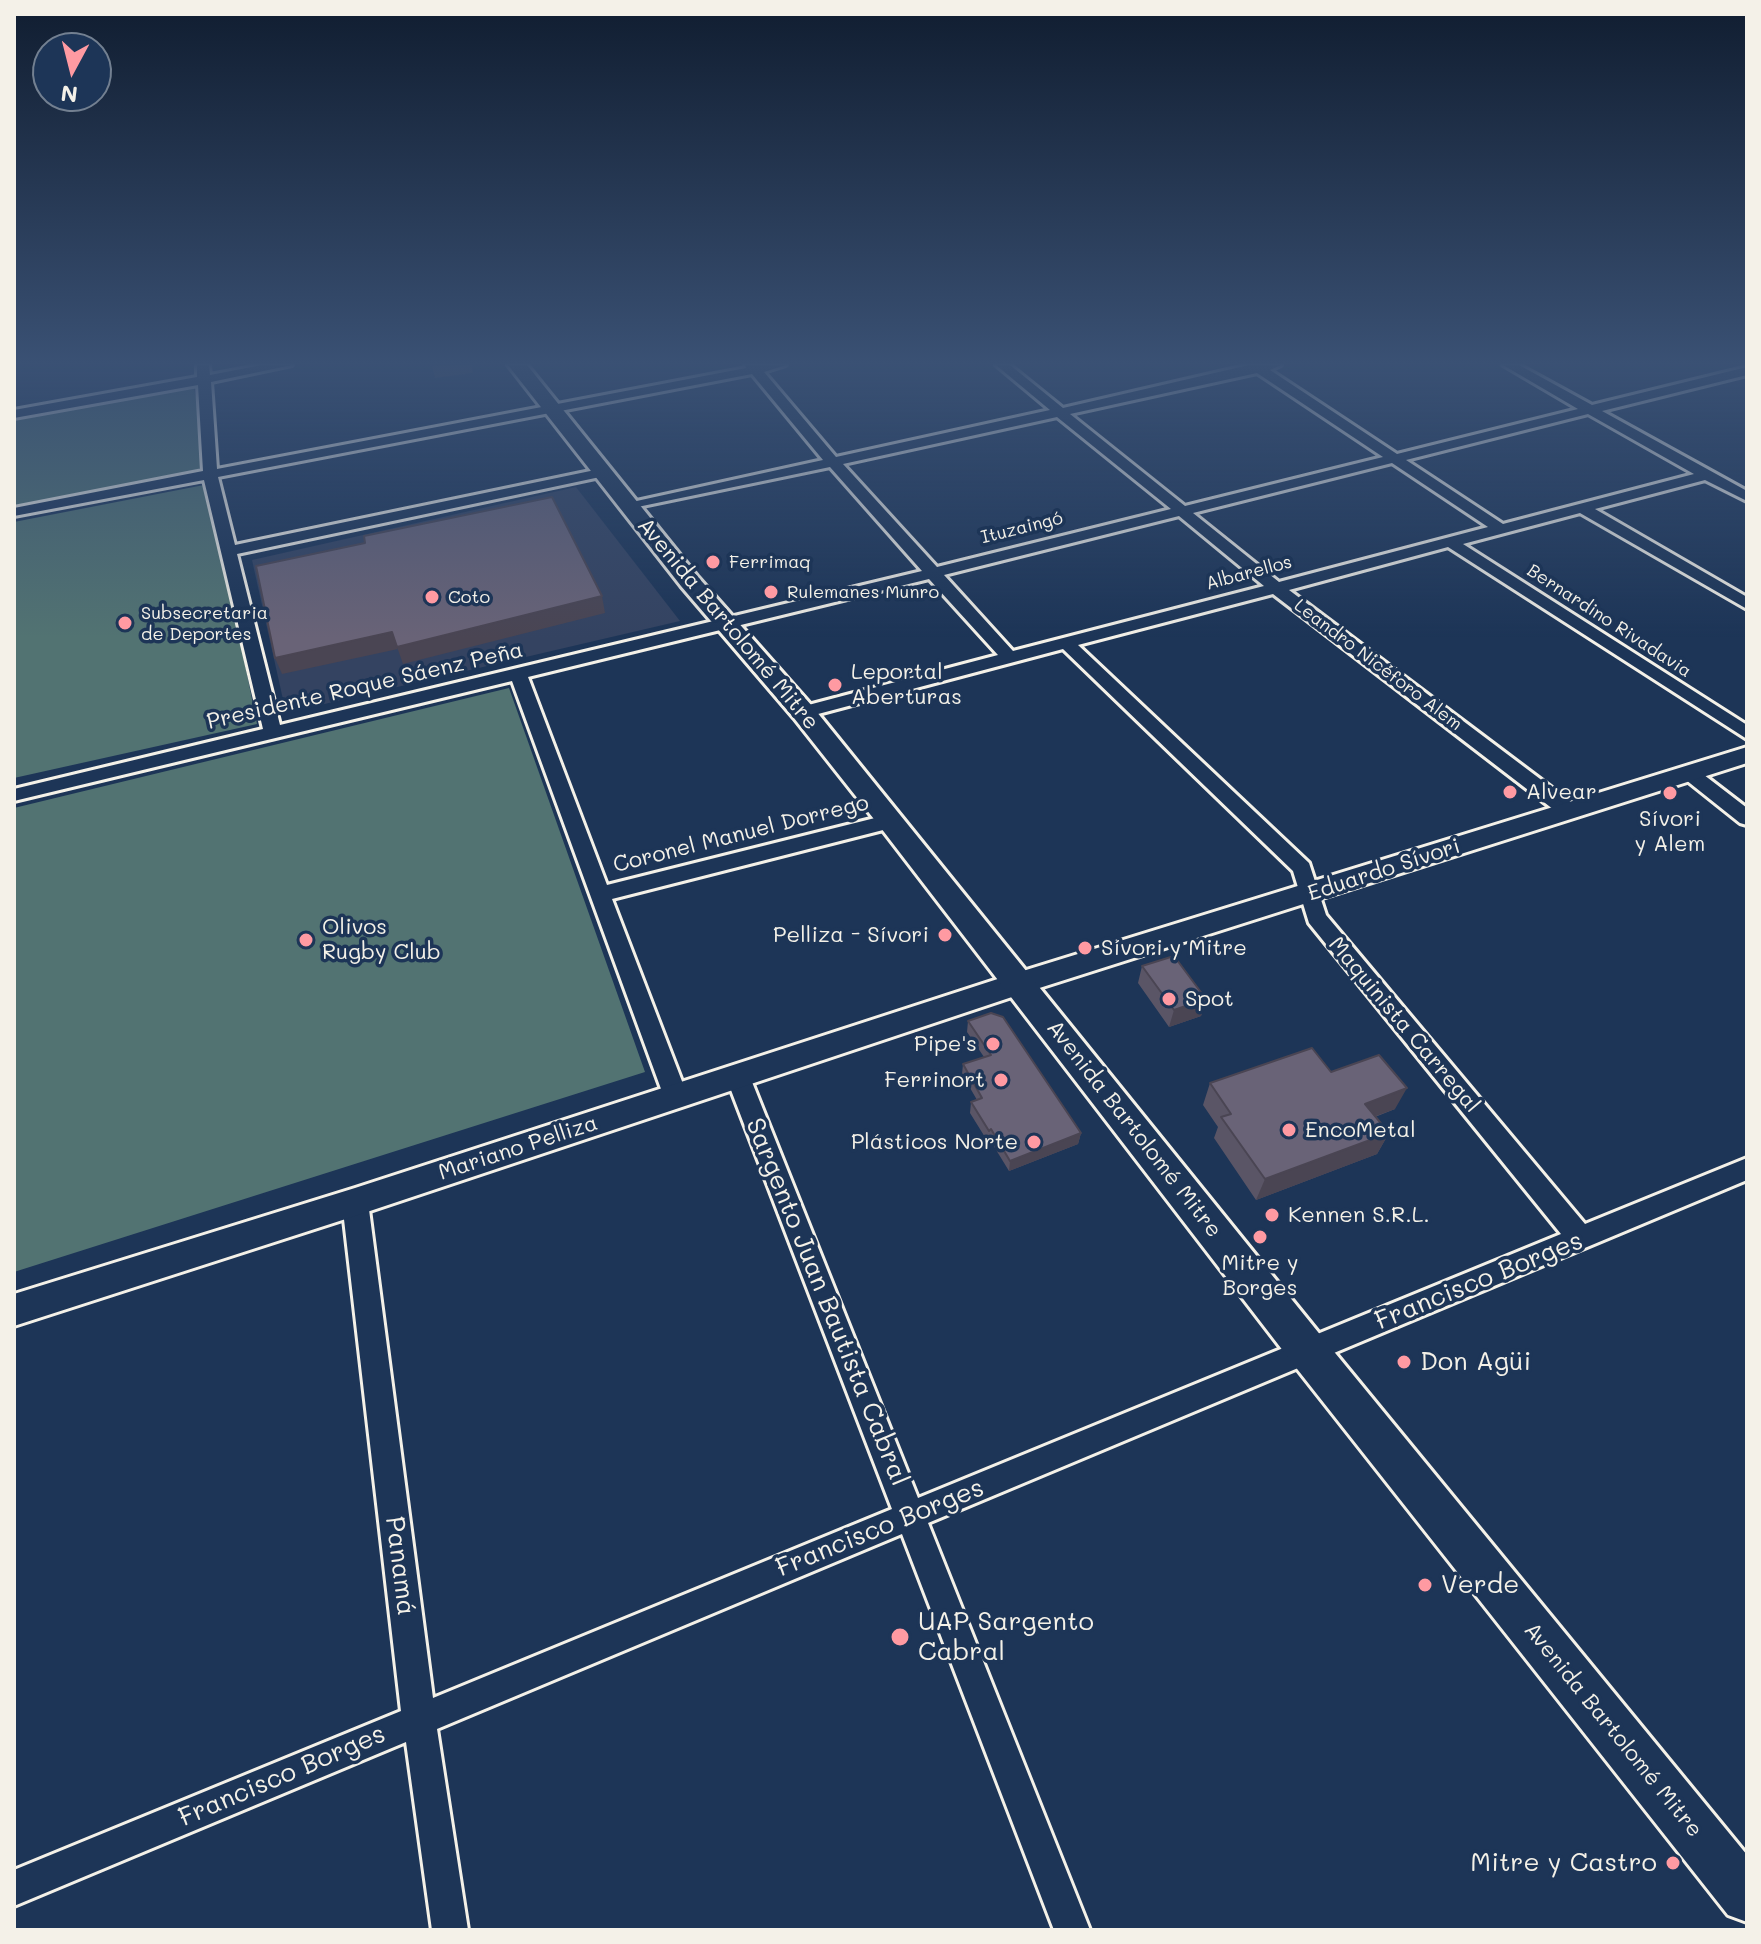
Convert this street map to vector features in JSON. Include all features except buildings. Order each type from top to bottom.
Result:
[{"type":"main road","name":"Avenida Bartolomé Mitre","points":[[587,456],[891,821],[1308,1351],[1747,1896]]},
{"type":"street","points":[[209,456],[210,474],[273,733]]},
{"type":"street","points":[[14,512],[304,456]]},
{"type":"street","points":[[828,456],[1008,656]]},
{"type":"street","points":[[628,507],[857,456]]},
{"type":"street","name":"Leandro Nicéforo Alem","points":[[1110,456],[1275,587],[1569,811]]},
{"type":"street","name":"Ituzaingó","points":[[727,624],[1400,456]]},
{"type":"street","points":[[1671,456],[1747,497]]},
{"type":"street","points":[[1395,457],[1501,529]]},
{"type":"street","points":[[230,551],[600,473]]},
{"type":"street","name":"Albarellos","points":[[803,712],[1706,475]]},
{"type":"street","points":[[1581,507],[1747,604]]},
{"type":"street","name":"Bernardino Rivadavia","points":[[1450,542],[1747,733]]},
{"type":"street","name":"Presidente Roque Sáenz Peña","points":[[14,795],[727,624]]},
{"type":"street","name":"Maquinista Carregal","points":[[1065,642],[1302,868],[1316,918],[1581,1239]]},
{"type":"street","points":[[518,674],[676,1097]]},
{"type":"street","name":"Eduardo Sívori","points":[[1020,983],[1747,755]]},
{"type":"street","points":[[1688,772],[1747,818]]},
{"type":"street","name":"Coronel Manuel Dorrego","points":[[602,894],[891,821]]},
{"type":"street","name":"Mariano Pelliza","points":[[14,1310],[355,1202],[1020,983]]},
{"type":"street","name":"Sargento Juan Bautista Cabral","points":[[738,1077],[1072,1930]]},
{"type":"street","name":"Francisco Borges","points":[[14,1888],[1747,1169]]},
{"type":"street","name":"Panamá","points":[[355,1202],[419,1719],[450,1930]]},
{"type":"shaded area","points":[[576,487],[680,621],[286,713],[252,560]]},
{"type":"green space","points":[[14,456],[208,456],[211,473],[14,510]]},
{"type":"green space","name":"Subsecretaria de Deportes","points":[[209,484],[257,724],[14,778],[14,522]]},
{"type":"green space","name":"Olivos Rugby Club","points":[[509,688],[645,1072],[14,1272],[14,808]]},
{"type":"place","name":"Ferrimaq","points":[[713,562]]},
{"type":"place","name":"Rulemanes Munro","points":[[771,592]]},
{"type":"place","name":"Coto","points":[[432,597]]},
{"type":"place","name":"Subsecretaria de Deportes","points":[[125,623]]},
{"type":"place","name":"Leportal Aberturas","points":[[835,685]]},
{"type":"place","name":"Alvear","points":[[1510,792]]},
{"type":"place","name":"Sívori y Alem","points":[[1670,793]]},
{"type":"place","name":"Pelliza - Sívori","points":[[945,935]]},
{"type":"place","name":"Olivos Rugby Club","points":[[306,940]]},
{"type":"place","name":"Sívori y Mitre","points":[[1085,948]]},
{"type":"place","name":"Spot","points":[[1169,999]]},
{"type":"place","name":"Pipe's","points":[[993,1044]]},
{"type":"place","name":"Ferrinort","points":[[1001,1080]]},
{"type":"place","name":"EncoMetal","points":[[1289,1130]]},
{"type":"place","name":"Plásticos Norte","points":[[1034,1142]]},
{"type":"place","name":"Kennen S.R.L.","points":[[1272,1215]]},
{"type":"place","name":"Mitre y Borges","points":[[1260,1237]]},
{"type":"place","name":"Don Agüi","points":[[1404,1362]]},
{"type":"place","name":"Verde","points":[[1425,1585]]},
{"type":"place","name":"UAP Sargento Cabral","points":[[900,1637]]},
{"type":"place","name":"Mitre y Castro","points":[[1673,1863]]}]
